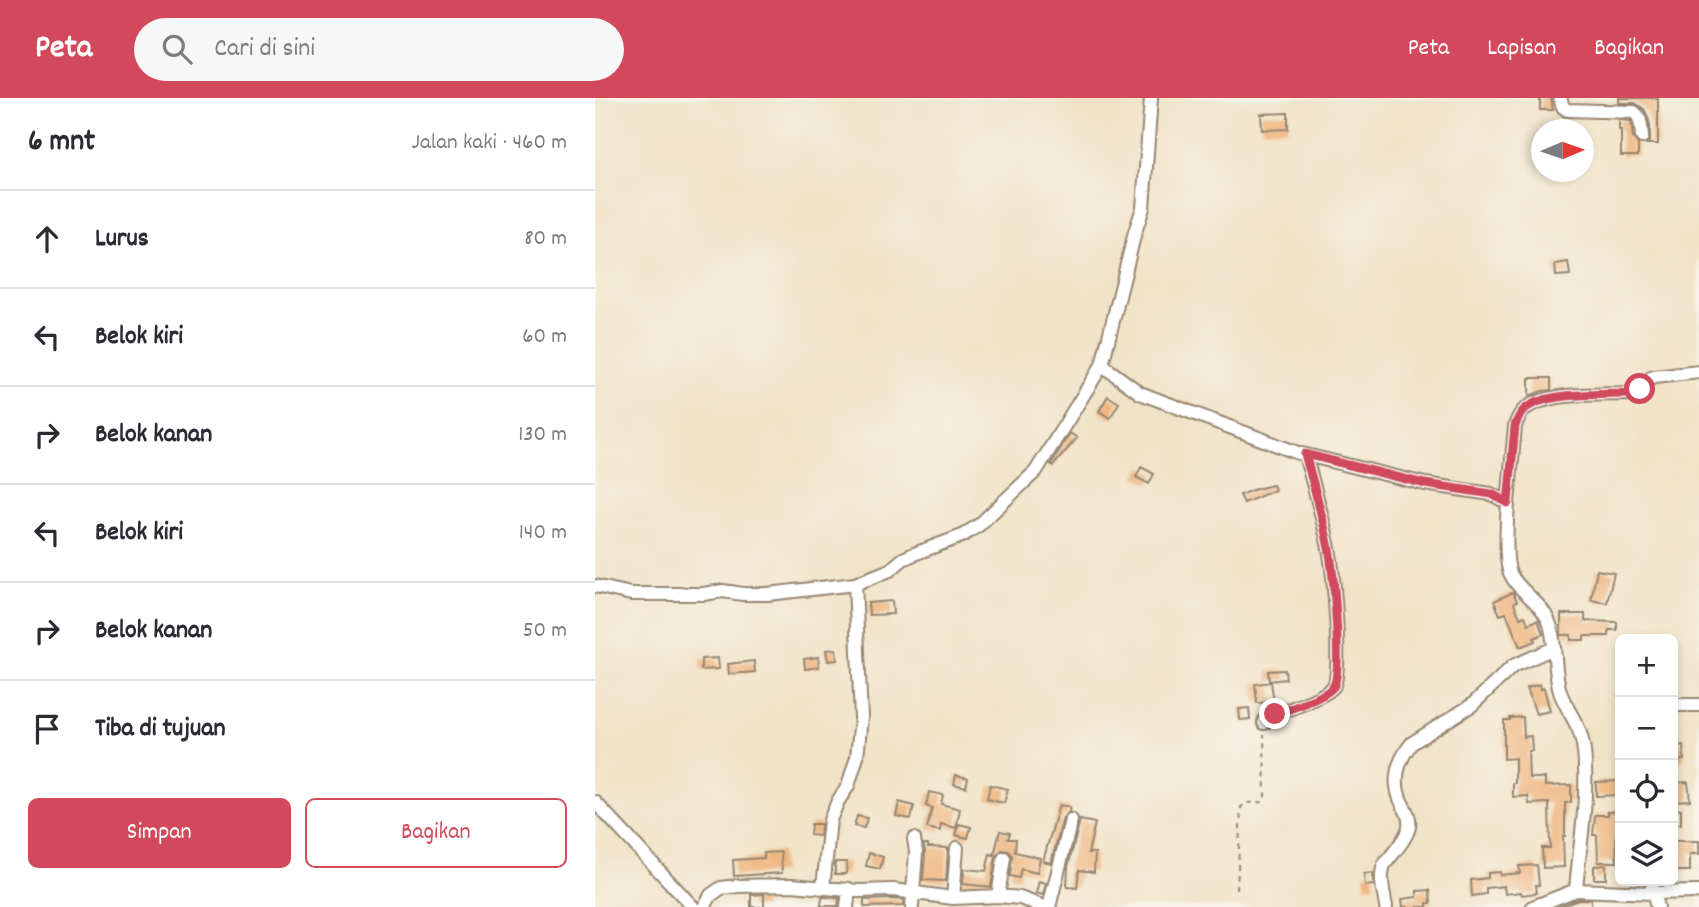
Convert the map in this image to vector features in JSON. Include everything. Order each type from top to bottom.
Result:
[{"type":"street","points":[[595,586],[631,594],[703,594],[723,591],[768,594],[855,584],[890,570],[913,554],[962,536],[979,524],[1036,471],[1102,365],[1143,208],[1151,98]]},
{"type":"street","points":[[1559,98],[1567,110],[1634,112],[1640,119],[1642,137]]},
{"type":"street","points":[[1102,365],[1140,393],[1305,454],[1425,484],[1492,494],[1508,503]]},
{"type":"street","points":[[1576,890],[1583,824],[1585,766],[1580,733],[1561,694],[1556,677],[1551,626],[1536,602],[1510,573],[1508,503],[1515,426],[1518,418],[1531,405],[1559,397],[1630,394],[1654,377],[1699,372]]},
{"type":"street","points":[[1264,723],[1270,716],[1317,698],[1334,686],[1337,676],[1330,554],[1305,454]]},
{"type":"street","points":[[823,888],[830,820],[848,786],[857,752],[861,718],[855,584]]},
{"type":"street","points":[[1386,907],[1382,870],[1406,836],[1410,825],[1396,782],[1399,764],[1406,751],[1412,743],[1472,705],[1513,666],[1553,648]]},
{"type":"street","points":[[1678,705],[1699,705]]},
{"type":"street","points":[[595,802],[693,907]]},
{"type":"street","points":[[703,907],[721,888],[792,885],[859,891],[893,890],[953,898],[998,896],[1020,898],[1047,907],[1071,820]]},
{"type":"street","points":[[912,907],[916,852],[914,839]]},
{"type":"street","points":[[953,898],[957,848]]},
{"type":"street","points":[[998,896],[1004,858]]},
{"type":"street","points":[[1652,887],[1657,907]]},
{"type":"street","points":[[1533,907],[1576,890],[1652,887],[1699,892]]},
{"type":"street","points":[[847,907],[849,889]]},
{"type":"path","points":[[1237,890],[1241,807],[1246,803],[1262,802],[1265,797],[1264,723]]},
{"type":"building","points":[[1540,98],[1551,98],[1553,110],[1540,110]]},
{"type":"building","points":[[1619,98],[1658,98],[1658,144],[1647,144],[1650,140],[1650,126],[1644,109],[1635,103],[1619,103]]},
{"type":"building","points":[[1288,113],[1288,129],[1262,130],[1261,114]]},
{"type":"building","points":[[1619,120],[1631,121],[1633,138],[1638,144],[1638,156],[1621,156]]},
{"type":"building","points":[[1568,262],[1570,275],[1556,276],[1555,264]]},
{"type":"building","points":[[1529,378],[1551,378],[1551,390],[1529,396]]},
{"type":"building","points":[[1108,396],[1119,403],[1110,418],[1099,411]]},
{"type":"building","points":[[1070,433],[1077,438],[1053,466],[1051,464]]},
{"type":"building","points":[[1141,467],[1154,474],[1149,484],[1136,477]]},
{"type":"building","points":[[1273,485],[1275,490],[1244,503],[1240,495],[1252,490]]},
{"type":"building","points":[[1597,570],[1614,573],[1607,603],[1591,600]]},
{"type":"building","points":[[1513,592],[1520,618],[1525,616],[1528,624],[1538,620],[1543,634],[1534,638],[1535,641],[1520,647],[1506,613],[1500,615],[1494,601]]},
{"type":"building","points":[[892,601],[893,614],[869,615],[868,603]]},
{"type":"building","points":[[1561,614],[1585,614],[1585,621],[1617,622],[1617,630],[1609,630],[1609,636],[1584,636],[1584,640],[1571,640],[1571,635],[1561,635]]},
{"type":"building","points":[[836,649],[837,660],[828,661],[826,650]]},
{"type":"building","points":[[818,657],[819,667],[805,669],[804,659]]},
{"type":"building","points":[[718,658],[719,669],[701,670],[701,659]]},
{"type":"building","points":[[754,661],[755,672],[729,674],[728,664]]},
{"type":"building","points":[[1285,670],[1286,679],[1269,681],[1268,671]]},
{"type":"building","points":[[1271,682],[1274,702],[1257,703],[1255,684]]},
{"type":"building","points":[[1540,684],[1541,689],[1544,688],[1550,711],[1536,714],[1527,688]]},
{"type":"building","points":[[1249,708],[1250,719],[1240,720],[1239,709]]},
{"type":"building","points":[[1523,717],[1524,737],[1531,736],[1532,751],[1528,751],[1529,778],[1545,778],[1545,786],[1571,785],[1571,802],[1565,803],[1564,867],[1543,868],[1542,848],[1550,848],[1549,803],[1529,804],[1528,796],[1513,797],[1515,758],[1504,759],[1504,720]]},
{"type":"building","points":[[1683,745],[1684,760],[1678,761],[1678,746]]},
{"type":"building","points":[[956,775],[968,778],[966,787],[954,784]]},
{"type":"building","points":[[1615,781],[1615,795],[1596,796],[1596,782]]},
{"type":"building","points":[[1688,782],[1690,800],[1678,801],[1678,783]]},
{"type":"building","points":[[990,785],[1008,789],[1004,803],[987,799]]},
{"type":"building","points":[[929,792],[943,795],[941,804],[960,809],[956,828],[941,824],[940,831],[927,828],[932,808],[926,806]]},
{"type":"building","points":[[899,802],[914,806],[911,819],[896,816]]},
{"type":"building","points":[[1059,805],[1070,807],[1063,818],[1051,863],[1043,861]]},
{"type":"building","points":[[1678,809],[1681,809],[1681,824],[1678,824]]},
{"type":"building","points":[[1615,811],[1615,862],[1598,862],[1597,835],[1593,835],[1595,815],[1608,815],[1608,812]]},
{"type":"building","points":[[857,816],[867,818],[864,828],[854,826]]},
{"type":"building","points":[[1080,820],[1095,823],[1088,853],[1095,853],[1094,872],[1079,870],[1077,888],[1067,887],[1068,867]]},
{"type":"building","points":[[811,824],[821,824],[820,836],[810,835]]},
{"type":"building","points":[[959,824],[971,827],[968,838],[956,835]]},
{"type":"building","points":[[1000,831],[1010,833],[1008,839],[1016,839],[1015,852],[1040,858],[1037,873],[1021,869],[1019,878],[1010,876],[1012,856],[1009,851],[1002,850],[996,856],[991,887],[963,884],[964,869],[986,871],[990,854],[994,855]]},
{"type":"building","points":[[1678,841],[1699,841],[1699,854],[1690,854],[1690,871],[1678,871]]},
{"type":"building","points":[[924,844],[928,844],[928,847],[948,848],[946,881],[923,880]]},
{"type":"building","points":[[781,852],[782,873],[734,876],[733,860],[764,858],[764,853]]},
{"type":"building","points":[[869,853],[883,857],[880,869],[866,866]]},
{"type":"building","points":[[835,862],[847,862],[846,874],[835,874]]},
{"type":"building","points":[[1537,865],[1537,893],[1505,894],[1504,886],[1486,888],[1486,894],[1472,896],[1471,880],[1488,878],[1488,873],[1520,873],[1519,866]]},
{"type":"building","points":[[1606,865],[1606,879],[1594,879],[1594,866]]},
{"type":"building","points":[[1373,873],[1374,885],[1365,886],[1364,874]]},
{"type":"building","points":[[1039,881],[1046,883],[1043,895],[1036,893]]},
{"type":"building","points":[[1430,890],[1431,903],[1427,903],[1427,907],[1403,907],[1402,899],[1417,897],[1417,891]]},
{"type":"building","points":[[764,894],[764,907],[751,907],[751,895]]},
{"type":"building","points":[[822,897],[839,898],[838,906],[821,906]]},
{"type":"building","points":[[1578,899],[1591,899],[1591,907],[1558,907]]},
{"type":"building","points":[[864,900],[904,900],[903,906],[864,907]]},
{"type":"route","points":[[1275,714],[1317,698],[1334,686],[1337,676],[1330,554],[1305,454],[1425,484],[1492,494],[1508,503],[1515,426],[1523,411],[1531,405],[1553,398],[1630,394],[1640,389]]}]
